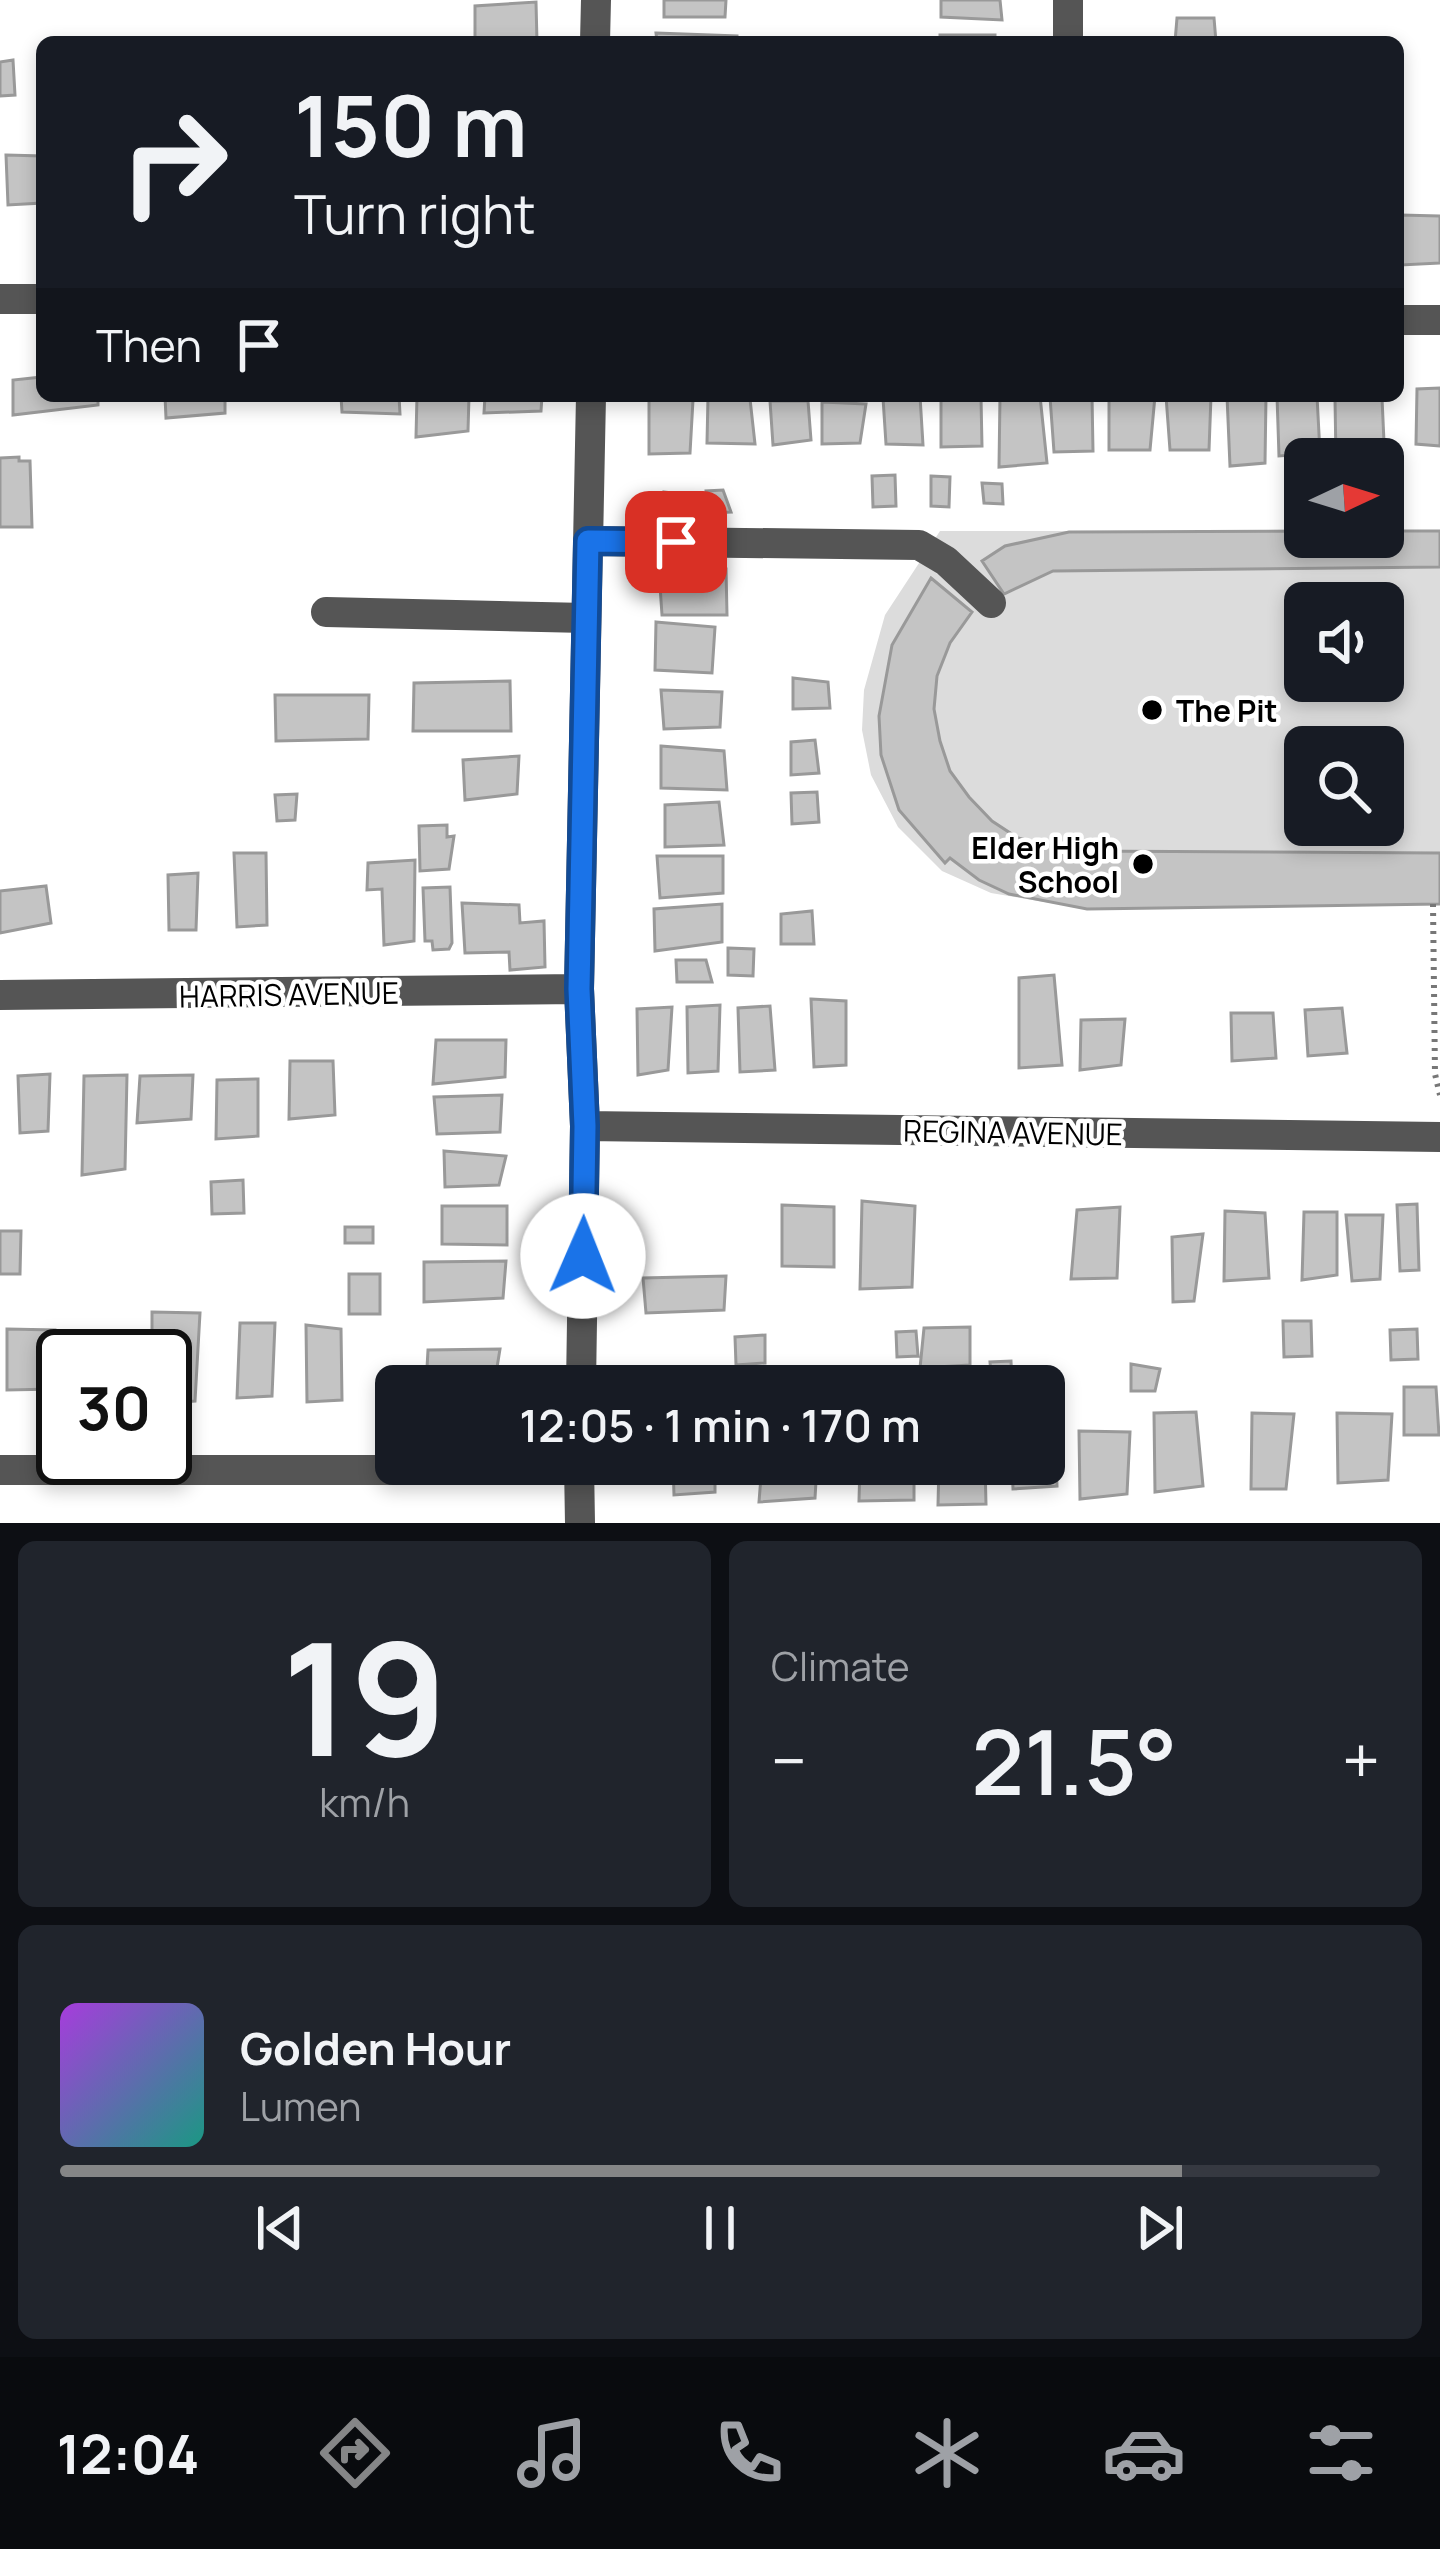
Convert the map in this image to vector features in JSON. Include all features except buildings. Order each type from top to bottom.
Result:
[{"type":"street","points":[[595,36],[596,0]]},
{"type":"street","points":[[1068,0],[1068,36]]},
{"type":"street","points":[[0,299],[36,299]]},
{"type":"street","points":[[1404,320],[1440,320]]},
{"type":"street","points":[[580,1365],[585,1126],[579,989],[591,402]]},
{"type":"street","points":[[588,541],[919,545],[946,561],[991,603]]},
{"type":"street","points":[[326,612],[586,618]]},
{"type":"street","name":"HARRIS AVENUE","points":[[0,995],[579,989]]},
{"type":"street","name":"REGINA AVENUE","points":[[585,1126],[1440,1137]]},
{"type":"street","points":[[0,1470],[375,1468]]},
{"type":"street","points":[[579,1485],[580,1523]]},
{"type":"path","points":[[1433,904],[1440,1095]]},
{"type":"shaded area","name":"The Pit","points":[[940,531],[1284,531],[1284,558],[1404,558],[1404,533],[1440,531],[1440,904],[1087,909],[991,893],[942,871],[898,827],[871,775],[862,730],[864,690],[885,615]]},
{"type":"place","name":"The Pit","points":[[1152,710]]},
{"type":"place","name":"Elder High School","points":[[1143,864]]},
{"type":"route","points":[[583,1256],[585,1126],[579,989],[588,541],[676,542]]}]
